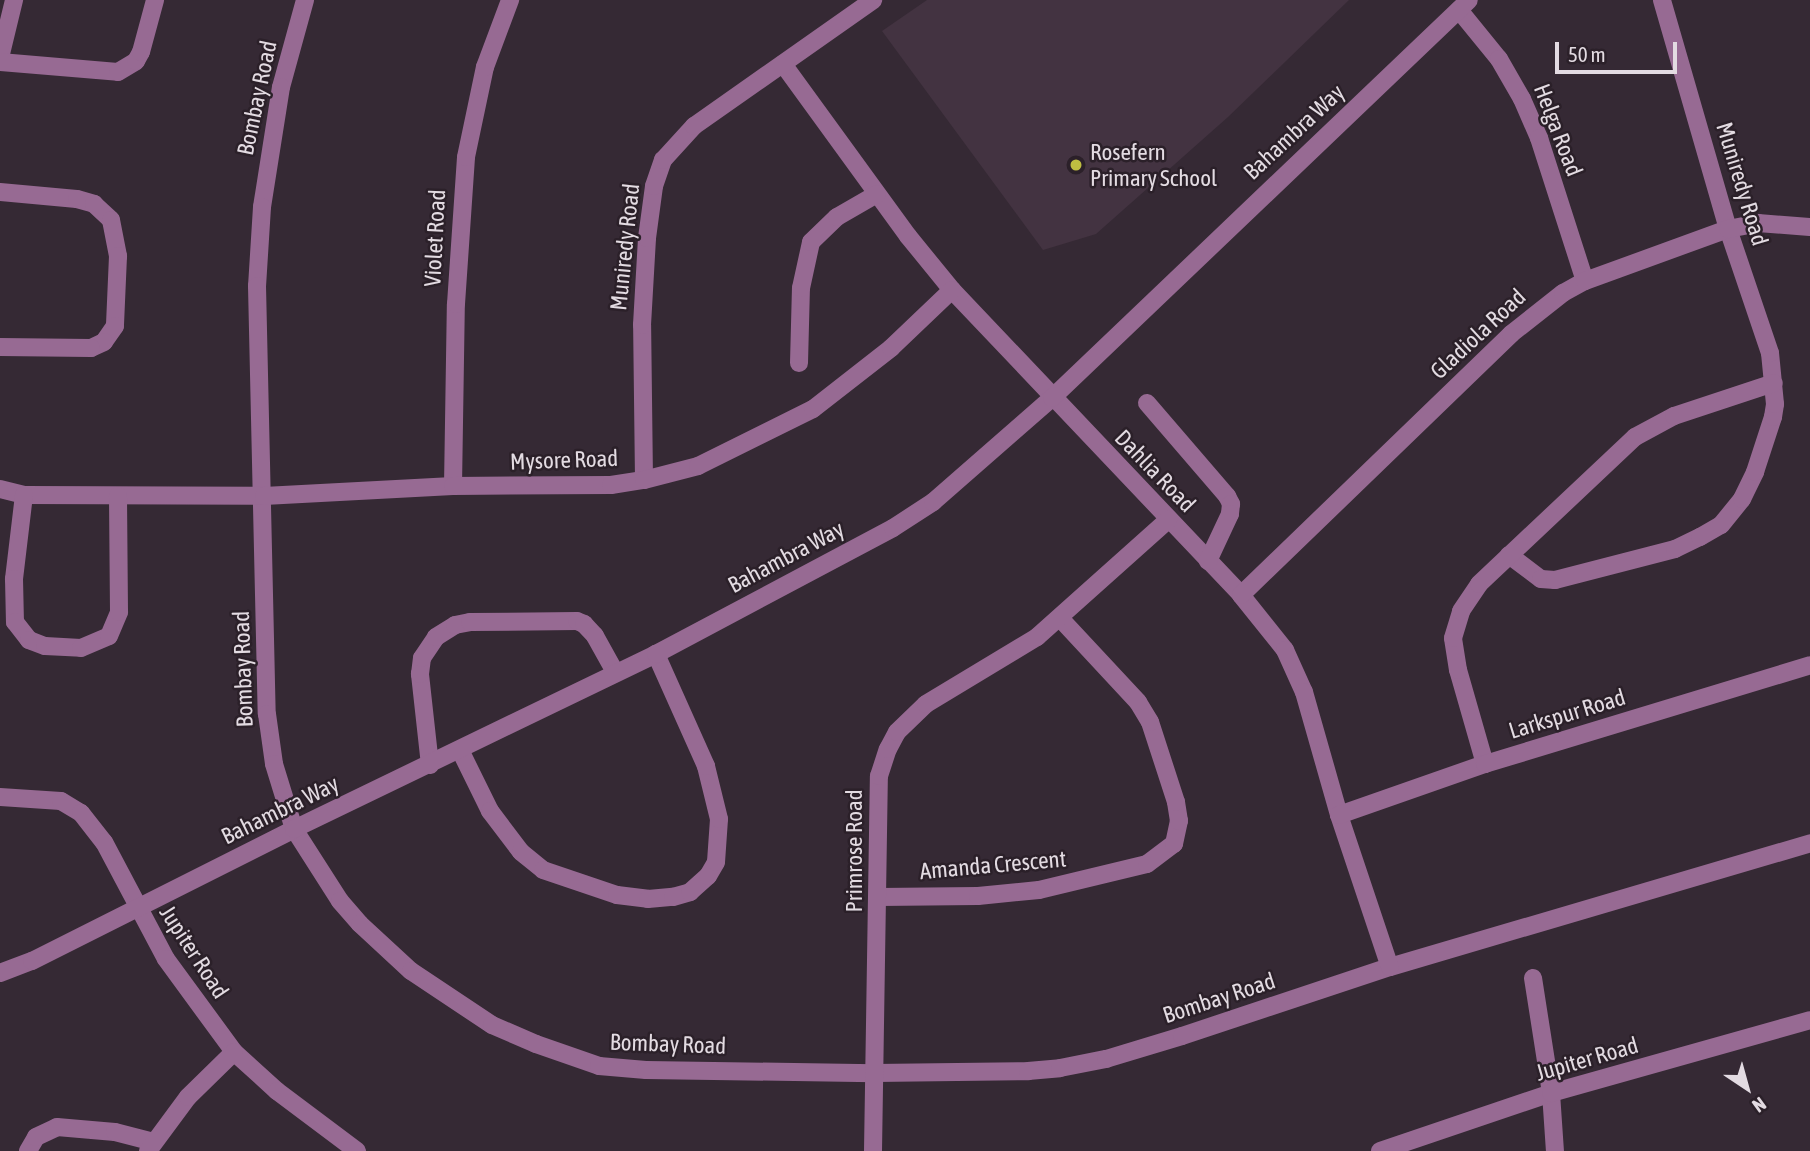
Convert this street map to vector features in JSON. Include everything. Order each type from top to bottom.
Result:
[{"type":"street","points":[[14,0],[0,60],[118,72],[136,61],[141,52],[155,0]]},
{"type":"street","name":"Bombay Road","points":[[305,0],[281,87],[262,207],[257,286],[267,714],[274,764],[294,829],[340,901],[385,949],[451,1000],[492,1025],[599,1066],[875,1073],[1028,1071],[1106,1059],[1390,967],[1810,843]]},
{"type":"street","name":"Violet Road","points":[[453,486],[457,276],[466,157],[485,67],[510,0]]},
{"type":"street","name":"Muniredy Road","points":[[644,480],[642,325],[654,186],[663,160],[680,139],[873,0]]},
{"type":"street","name":"Muniredy Road","points":[[1509,555],[1541,579],[1555,580],[1675,549],[1721,525],[1734,511],[1755,471],[1773,417],[1774,383],[1762,324],[1728,229],[1662,0]]},
{"type":"street","name":"Helga Road","points":[[1464,5],[1522,99],[1539,138],[1586,281]]},
{"type":"street","name":"Bahambra Way","points":[[0,973],[32,961],[294,829],[656,654],[923,509],[966,475],[1052,398],[1464,5]]},
{"type":"street","name":"Dahlia Road","points":[[783,64],[877,194],[952,290],[1241,595],[1294,666],[1339,815],[1390,967]]},
{"type":"street","points":[[0,192],[77,199],[94,204],[111,220],[118,256],[115,326],[104,342],[92,348],[0,346]]},
{"type":"street","points":[[799,363],[800,288],[811,242],[836,217],[877,194]]},
{"type":"street","name":"Gladiola Road","points":[[1241,595],[1535,313],[1586,281],[1728,229],[1758,223],[1810,227]]},
{"type":"street","name":"Mysore Road","points":[[0,489],[24,495],[264,496],[453,486],[611,485],[644,480],[698,466],[813,409],[882,355],[952,290]]},
{"type":"street","points":[[1485,764],[1458,670],[1453,638],[1455,624],[1469,597],[1509,555],[1635,437],[1674,416],[1774,383]]},
{"type":"street","points":[[1147,403],[1227,496],[1231,505],[1230,513],[1208,561]]},
{"type":"street","points":[[24,495],[14,579],[15,622],[29,640],[45,646],[81,648],[109,636],[115,627],[121,594],[118,496]]},
{"type":"street","name":"Primrose Road","points":[[873,1151],[879,776],[897,732],[942,692],[1014,653],[1060,618],[1168,520]]},
{"type":"street","name":"Amanda Crescent","points":[[878,897],[978,896],[1039,890],[1147,863],[1174,844],[1179,821],[1176,802],[1150,722],[1138,702],[1060,618]]},
{"type":"street","points":[[430,765],[419,674],[422,658],[436,637],[455,625],[470,622],[577,621],[584,624],[595,636],[615,672]]},
{"type":"street","points":[[460,751],[490,811],[521,852],[543,870],[617,895],[648,899],[673,897],[690,892],[708,876],[716,862],[719,820],[706,766],[656,654]]},
{"type":"street","name":"Larkspur Road","points":[[1339,815],[1485,764],[1810,664]]},
{"type":"street","name":"Jupiter Road","points":[[0,797],[61,801],[81,813],[104,842],[136,908],[166,959],[234,1052],[277,1091],[357,1151]]},
{"type":"street","points":[[1533,978],[1551,1093],[1555,1151]]},
{"type":"street","name":"Jupiter Road","points":[[1380,1151],[1551,1093],[1810,1020]]},
{"type":"street","points":[[28,1151],[36,1137],[57,1127],[115,1132],[151,1147],[188,1097],[234,1052]]},
{"type":"shaded area","name":"Rosefern Primary School","points":[[927,0],[1349,0],[1228,117],[1096,234],[1043,250],[882,31]]},
{"type":"place","name":"Rosefern Primary School","points":[[1076,165]]}]
